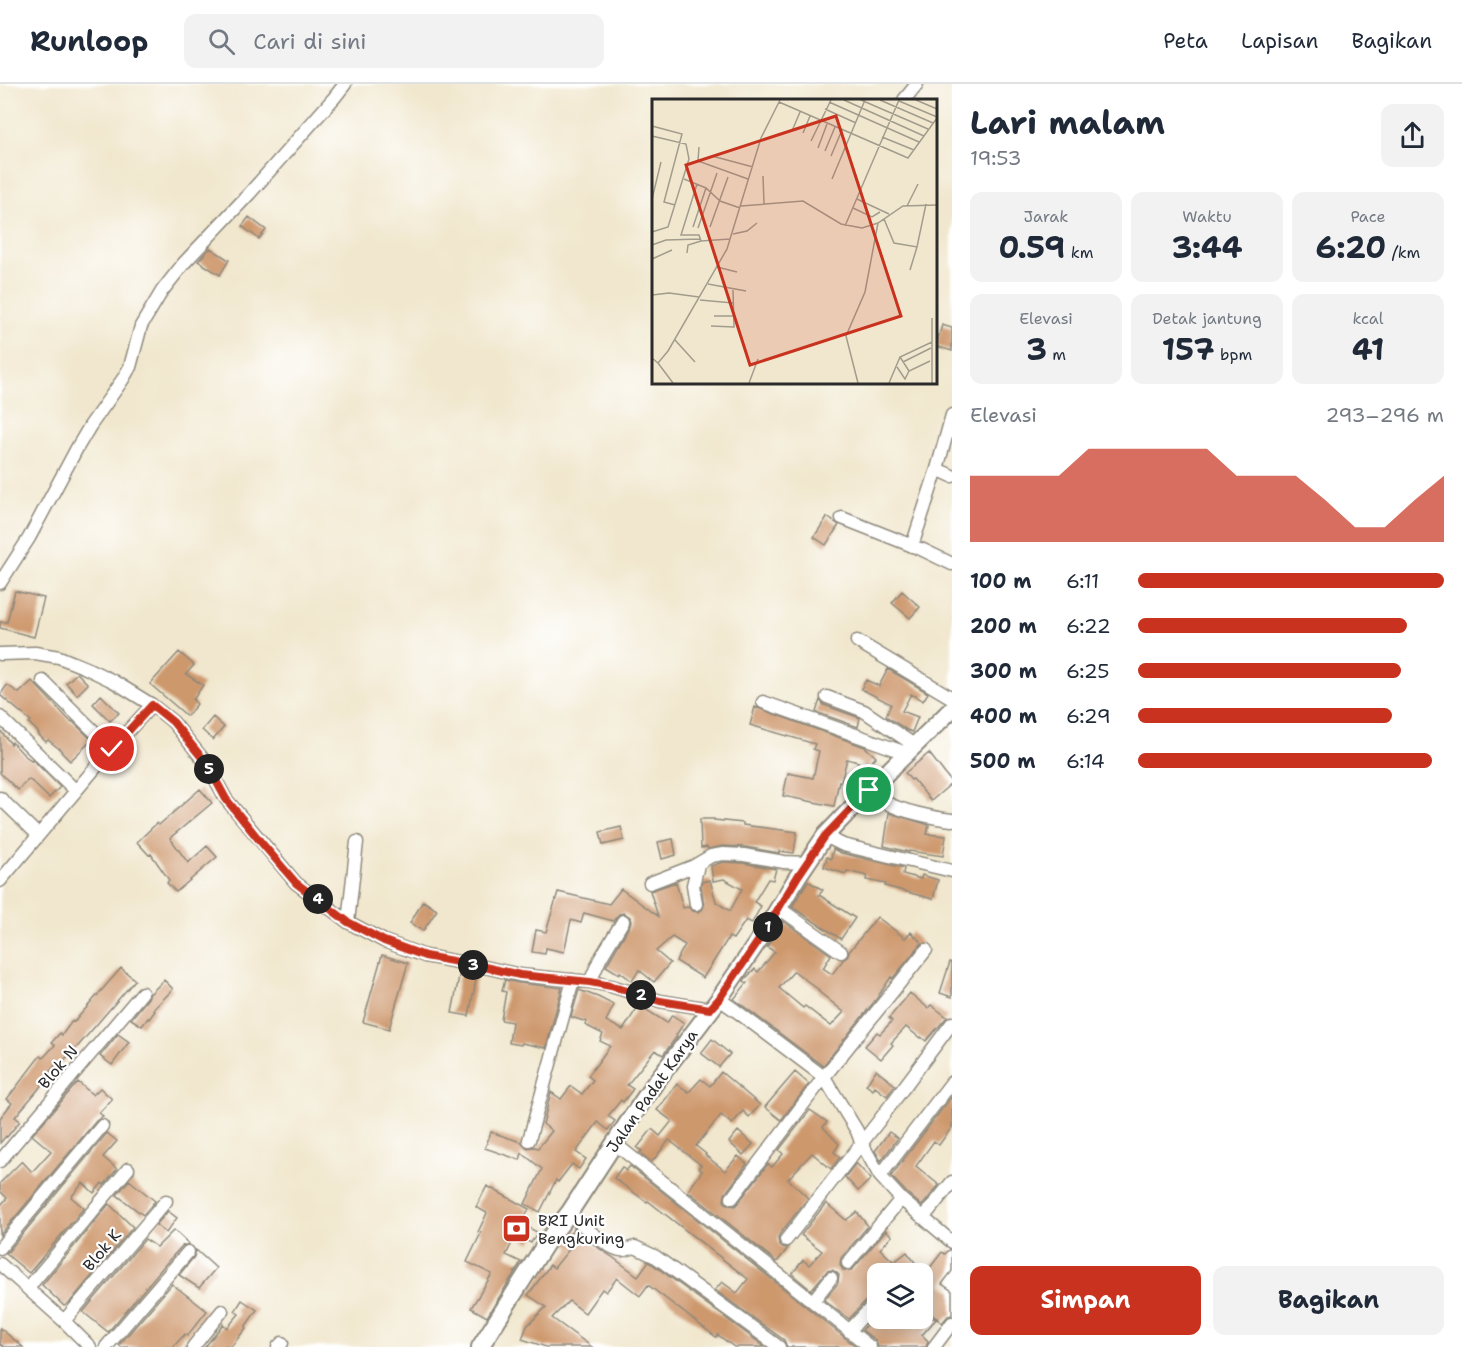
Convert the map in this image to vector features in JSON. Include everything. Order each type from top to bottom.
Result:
[{"type":"main road","name":"Jalan Padat Karya","points":[[480,1347],[548,1240],[569,1213],[655,1083],[715,1004],[763,934],[825,836],[952,709]]},
{"type":"street","points":[[0,583],[29,538],[81,441],[130,367],[141,326],[162,291],[184,263],[256,186],[345,84]]},
{"type":"street","points":[[905,99],[917,84]]},
{"type":"street","points":[[912,546],[952,415]]},
{"type":"street","points":[[937,469],[952,476]]},
{"type":"street","points":[[842,518],[952,564]]},
{"type":"street","points":[[857,641],[952,698]]},
{"type":"street","points":[[0,654],[59,657],[113,681],[152,705],[173,722],[207,764],[226,799],[296,883],[348,922],[384,941],[425,956],[520,975],[590,982],[660,1001],[715,1004],[735,1010],[824,1077],[857,1131],[880,1176],[900,1199],[952,1242]]},
{"type":"street","points":[[43,681],[112,749]]},
{"type":"street","points":[[827,697],[864,711],[910,749]]},
{"type":"street","points":[[763,702],[910,749]]},
{"type":"street","points":[[0,881],[152,705]]},
{"type":"street","points":[[0,717],[76,791]]},
{"type":"street","points":[[869,790],[897,807],[952,820]]},
{"type":"street","points":[[0,798],[38,836]]},
{"type":"street","points":[[825,836],[843,845],[952,871]]},
{"type":"street","points":[[348,922],[357,842]]},
{"type":"street","points":[[650,883],[698,865],[711,856],[723,854],[806,863]]},
{"type":"street","points":[[696,904],[693,885],[698,865]]},
{"type":"street","points":[[779,908],[841,952]]},
{"type":"street","points":[[590,982],[597,965],[623,921]]},
{"type":"street","points":[[732,1198],[824,1077],[926,950]]},
{"type":"street","points":[[529,1140],[573,980]]},
{"type":"street","name":"Blok N","points":[[0,1161],[142,993]]},
{"type":"street","points":[[786,1240],[952,1023]]},
{"type":"street","points":[[880,1176],[952,1082]]},
{"type":"street","points":[[0,1248],[102,1126]]},
{"type":"street","points":[[614,1143],[870,1347]]},
{"type":"street","points":[[28,1288],[128,1169]]},
{"type":"street","points":[[923,1218],[952,1182]]},
{"type":"street","points":[[848,1263],[900,1199]]},
{"type":"street","name":"Blok K","points":[[64,1321],[165,1201]]},
{"type":"street","points":[[569,1213],[604,1242],[618,1250],[626,1250],[635,1246],[656,1257],[779,1347]]},
{"type":"street","points":[[106,1347],[188,1252]]},
{"type":"street","points":[[0,1264],[90,1347]]},
{"type":"street","points":[[813,1301],[831,1278]]},
{"type":"street","points":[[193,1347],[222,1311]]},
{"type":"street","points":[[849,1331],[867,1312]]},
{"type":"street","points":[[934,1347],[952,1323]]},
{"type":"building","points":[[249,217],[266,230],[259,239],[242,226]]},
{"type":"building","points":[[210,248],[229,260],[220,275],[198,261]]},
{"type":"building","points":[[942,325],[952,328],[952,351],[937,346]]},
{"type":"building","points":[[827,517],[839,525],[826,545],[814,537]]},
{"type":"building","points":[[15,591],[44,598],[34,637],[0,628],[0,622],[7,622]]},
{"type":"building","points":[[902,591],[920,607],[910,618],[892,603]]},
{"type":"building","points":[[179,652],[194,665],[186,674],[203,685],[193,700],[197,704],[187,716],[150,684]]},
{"type":"building","points":[[888,669],[928,693],[923,701],[911,694],[902,711],[918,717],[912,732],[886,716],[891,704],[861,689],[866,680],[879,686]]},
{"type":"building","points":[[77,673],[88,684],[77,695],[66,683]]},
{"type":"building","points":[[32,681],[71,722],[92,740],[70,761],[62,751],[48,740],[46,742],[29,723],[31,721],[0,695],[7,685],[19,693]]},
{"type":"building","points":[[101,695],[119,713],[110,721],[93,704]]},
{"type":"building","points":[[820,700],[824,705],[860,718],[858,727],[816,712]]},
{"type":"building","points":[[755,707],[865,747],[876,757],[865,769],[858,762],[847,759],[841,782],[839,781],[834,806],[783,796],[788,773],[813,778],[819,751],[813,749],[815,744],[750,725]]},
{"type":"building","points":[[213,717],[224,727],[213,740],[202,730]]},
{"type":"building","points":[[0,730],[11,744],[12,742],[24,755],[32,759],[60,787],[49,798],[29,779],[18,790],[0,773]]},
{"type":"building","points":[[929,753],[952,783],[931,801],[905,773]]},
{"type":"building","points":[[200,789],[212,803],[170,838],[188,863],[207,846],[217,857],[176,892],[167,883],[169,880],[151,854],[149,855],[137,842]]},
{"type":"building","points":[[889,813],[929,825],[927,834],[946,836],[943,856],[884,846]]},
{"type":"building","points":[[700,819],[714,819],[797,832],[794,853],[779,851],[779,853],[745,847],[701,848]]},
{"type":"building","points":[[621,827],[624,840],[603,845],[600,832]]},
{"type":"building","points":[[673,839],[676,855],[662,859],[658,842]]},
{"type":"building","points":[[833,849],[904,868],[903,874],[921,879],[922,875],[938,880],[933,899],[866,880],[867,876],[847,871],[846,874],[824,867],[827,857],[831,859]]},
{"type":"building","points":[[723,862],[776,869],[773,880],[768,879],[754,902],[761,906],[752,923],[746,920],[733,939],[729,937],[703,978],[676,961],[685,945],[672,937],[656,951],[670,963],[654,982],[639,970],[632,981],[606,966],[630,925],[630,917],[624,913],[619,914],[613,921],[584,913],[581,923],[571,920],[564,952],[546,948],[545,954],[532,952],[536,930],[546,932],[558,892],[609,904],[621,889],[658,916],[650,891],[676,882],[683,908],[688,907],[698,912],[704,906],[702,882],[710,880],[716,902],[730,911],[742,889],[724,879],[713,881],[711,866]]},
{"type":"building","points":[[808,881],[823,890],[819,895],[855,918],[841,939],[792,907]]},
{"type":"building","points":[[423,901],[437,910],[423,931],[410,923]]},
{"type":"building","points":[[877,917],[905,938],[911,932],[922,943],[893,978],[891,977],[823,1066],[734,999],[747,983],[745,979],[755,969],[758,972],[775,952],[767,947],[783,921],[831,955],[823,968],[832,974]],"holes":[[[794,971],[844,1012],[831,1026],[805,1006],[803,1008],[779,988]]]},
{"type":"building","points":[[382,955],[408,963],[389,1029],[363,1022]]},
{"type":"building","points":[[950,962],[952,963],[952,997],[940,993]]},
{"type":"building","points":[[121,968],[135,980],[79,1045],[59,1065],[57,1063],[15,1117],[20,1121],[0,1143],[0,1118],[12,1103],[7,1099],[40,1056],[43,1058],[55,1045],[52,1042],[60,1033],[62,1035]]},
{"type":"building","points":[[460,971],[477,974],[469,1016],[452,1013]]},
{"type":"building","points":[[164,980],[173,989],[153,1010],[155,1011],[149,1019],[142,1026],[131,1019],[150,993]]},
{"type":"building","points":[[505,980],[562,988],[546,1048],[509,1043],[512,1022],[501,1020],[506,992],[502,991]]},
{"type":"building","points":[[579,990],[614,1005],[606,1021],[623,1030],[639,1005],[667,1023],[672,1015],[684,1023],[663,1055],[655,1050],[627,1085],[633,1089],[608,1116],[615,1121],[608,1130],[598,1122],[576,1152],[586,1159],[579,1169],[572,1164],[558,1182],[556,1180],[540,1212],[525,1204],[542,1169],[522,1153],[520,1160],[485,1148],[491,1132],[521,1142],[526,1148],[538,1148],[552,1131],[543,1124],[551,1092],[561,1099],[571,1086],[582,1094],[593,1080],[588,1076],[610,1046],[600,1041],[603,1034],[585,1025],[587,1022],[571,1017]]},
{"type":"building","points":[[910,993],[928,1008],[931,1005],[947,1017],[926,1041],[906,1027],[891,1043],[893,1045],[881,1059],[865,1046],[877,1032],[880,1034],[892,1021],[889,1018]]},
{"type":"building","points":[[118,1034],[129,1042],[112,1065],[100,1056]]},
{"type":"building","points":[[712,1039],[730,1054],[719,1067],[701,1053]]},
{"type":"building","points":[[876,1070],[895,1085],[887,1096],[875,1087],[873,1090],[866,1085]]},
{"type":"building","points":[[721,1072],[760,1105],[749,1117],[743,1111],[732,1124],[721,1115],[696,1146],[725,1171],[738,1156],[747,1164],[725,1194],[724,1201],[728,1205],[735,1206],[768,1164],[772,1167],[783,1154],[779,1150],[810,1110],[827,1122],[823,1127],[839,1144],[834,1152],[840,1157],[831,1169],[812,1153],[788,1179],[808,1198],[779,1235],[781,1247],[788,1248],[777,1262],[688,1191],[702,1171],[698,1168],[701,1165],[669,1140],[652,1162],[637,1148],[652,1129],[660,1136],[672,1121],[657,1110],[677,1084],[689,1092],[701,1079],[710,1086]]},
{"type":"building","points":[[795,1072],[809,1084],[781,1120],[765,1107]]},
{"type":"building","points":[[78,1082],[93,1095],[100,1088],[112,1099],[99,1113],[103,1116],[96,1121],[0,1235],[0,1206],[7,1198],[0,1191],[0,1183],[22,1161],[32,1172],[51,1151],[32,1135]]},
{"type":"building","points":[[952,1096],[952,1127],[939,1145],[934,1141],[916,1166],[939,1185],[922,1206],[891,1176]]},
{"type":"building","points":[[738,1131],[753,1144],[743,1155],[729,1142]]},
{"type":"building","points":[[889,1132],[898,1138],[881,1161],[875,1151]]},
{"type":"building","points":[[107,1133],[117,1141],[103,1157],[117,1169],[94,1193],[83,1183],[71,1197],[84,1208],[29,1273],[6,1254]]},
{"type":"building","points":[[856,1163],[871,1179],[858,1191],[845,1177]]},
{"type":"building","points":[[630,1166],[857,1347],[787,1347],[784,1340],[715,1290],[722,1282],[737,1293],[748,1279],[648,1201],[614,1178],[622,1167],[626,1171]]},
{"type":"building","points":[[129,1180],[155,1201],[143,1215],[117,1195]]},
{"type":"building","points":[[487,1186],[529,1209],[521,1224],[537,1232],[531,1243],[516,1235],[506,1255],[521,1262],[487,1317],[471,1308],[492,1274],[467,1262],[481,1233],[478,1232],[487,1213],[476,1207]]},
{"type":"building","points":[[826,1203],[846,1220],[857,1212],[868,1226],[841,1258],[840,1265],[843,1270],[850,1271],[854,1268],[886,1230],[892,1236],[880,1249],[894,1262],[907,1252],[916,1263],[867,1263],[867,1299],[849,1319],[824,1300],[838,1283],[839,1275],[836,1272],[827,1271],[811,1290],[792,1274],[803,1260],[809,1265],[822,1251],[801,1235]]},
{"type":"building","points":[[109,1204],[133,1227],[70,1302],[64,1306],[42,1285]]},
{"type":"building","points":[[168,1211],[177,1218],[166,1233],[156,1225]]},
{"type":"building","points":[[574,1228],[638,1276],[648,1262],[652,1264],[765,1347],[734,1347],[718,1335],[716,1337],[648,1285],[640,1296],[617,1278],[606,1292],[602,1289],[585,1313],[569,1301],[552,1318],[592,1347],[546,1347],[522,1339],[527,1326],[546,1307],[528,1295],[550,1265],[554,1268],[571,1247],[564,1242]]},
{"type":"building","points":[[174,1230],[189,1244],[182,1246],[169,1260],[108,1332],[83,1312],[145,1239],[157,1247]]},
{"type":"building","points":[[196,1250],[216,1268],[199,1288],[179,1275],[194,1257]]},
{"type":"building","points":[[952,1250],[952,1271],[942,1284],[952,1291],[952,1315],[942,1323],[933,1315],[933,1264],[942,1252],[945,1254]]},
{"type":"building","points":[[172,1284],[207,1311],[187,1336],[185,1334],[173,1347],[121,1347],[119,1345]]},
{"type":"building","points":[[242,1300],[257,1310],[246,1328],[231,1347],[205,1347],[223,1324],[227,1328],[239,1314],[235,1311]]},
{"type":"building","points":[[867,1325],[867,1329],[927,1329],[922,1335],[928,1341],[926,1347],[878,1347],[876,1341],[862,1330]]},
{"type":"building","points":[[0,1328],[23,1347],[4,1347],[0,1344]]},
{"type":"place","name":"BRI Unit Bengkuring","points":[[517,1229]]},
{"type":"route","points":[[112,749],[152,705],[173,722],[207,764],[226,799],[296,883],[348,922],[384,941],[425,956],[520,975],[590,982],[660,1001],[710,1009],[763,934],[825,836],[869,790]]}]
